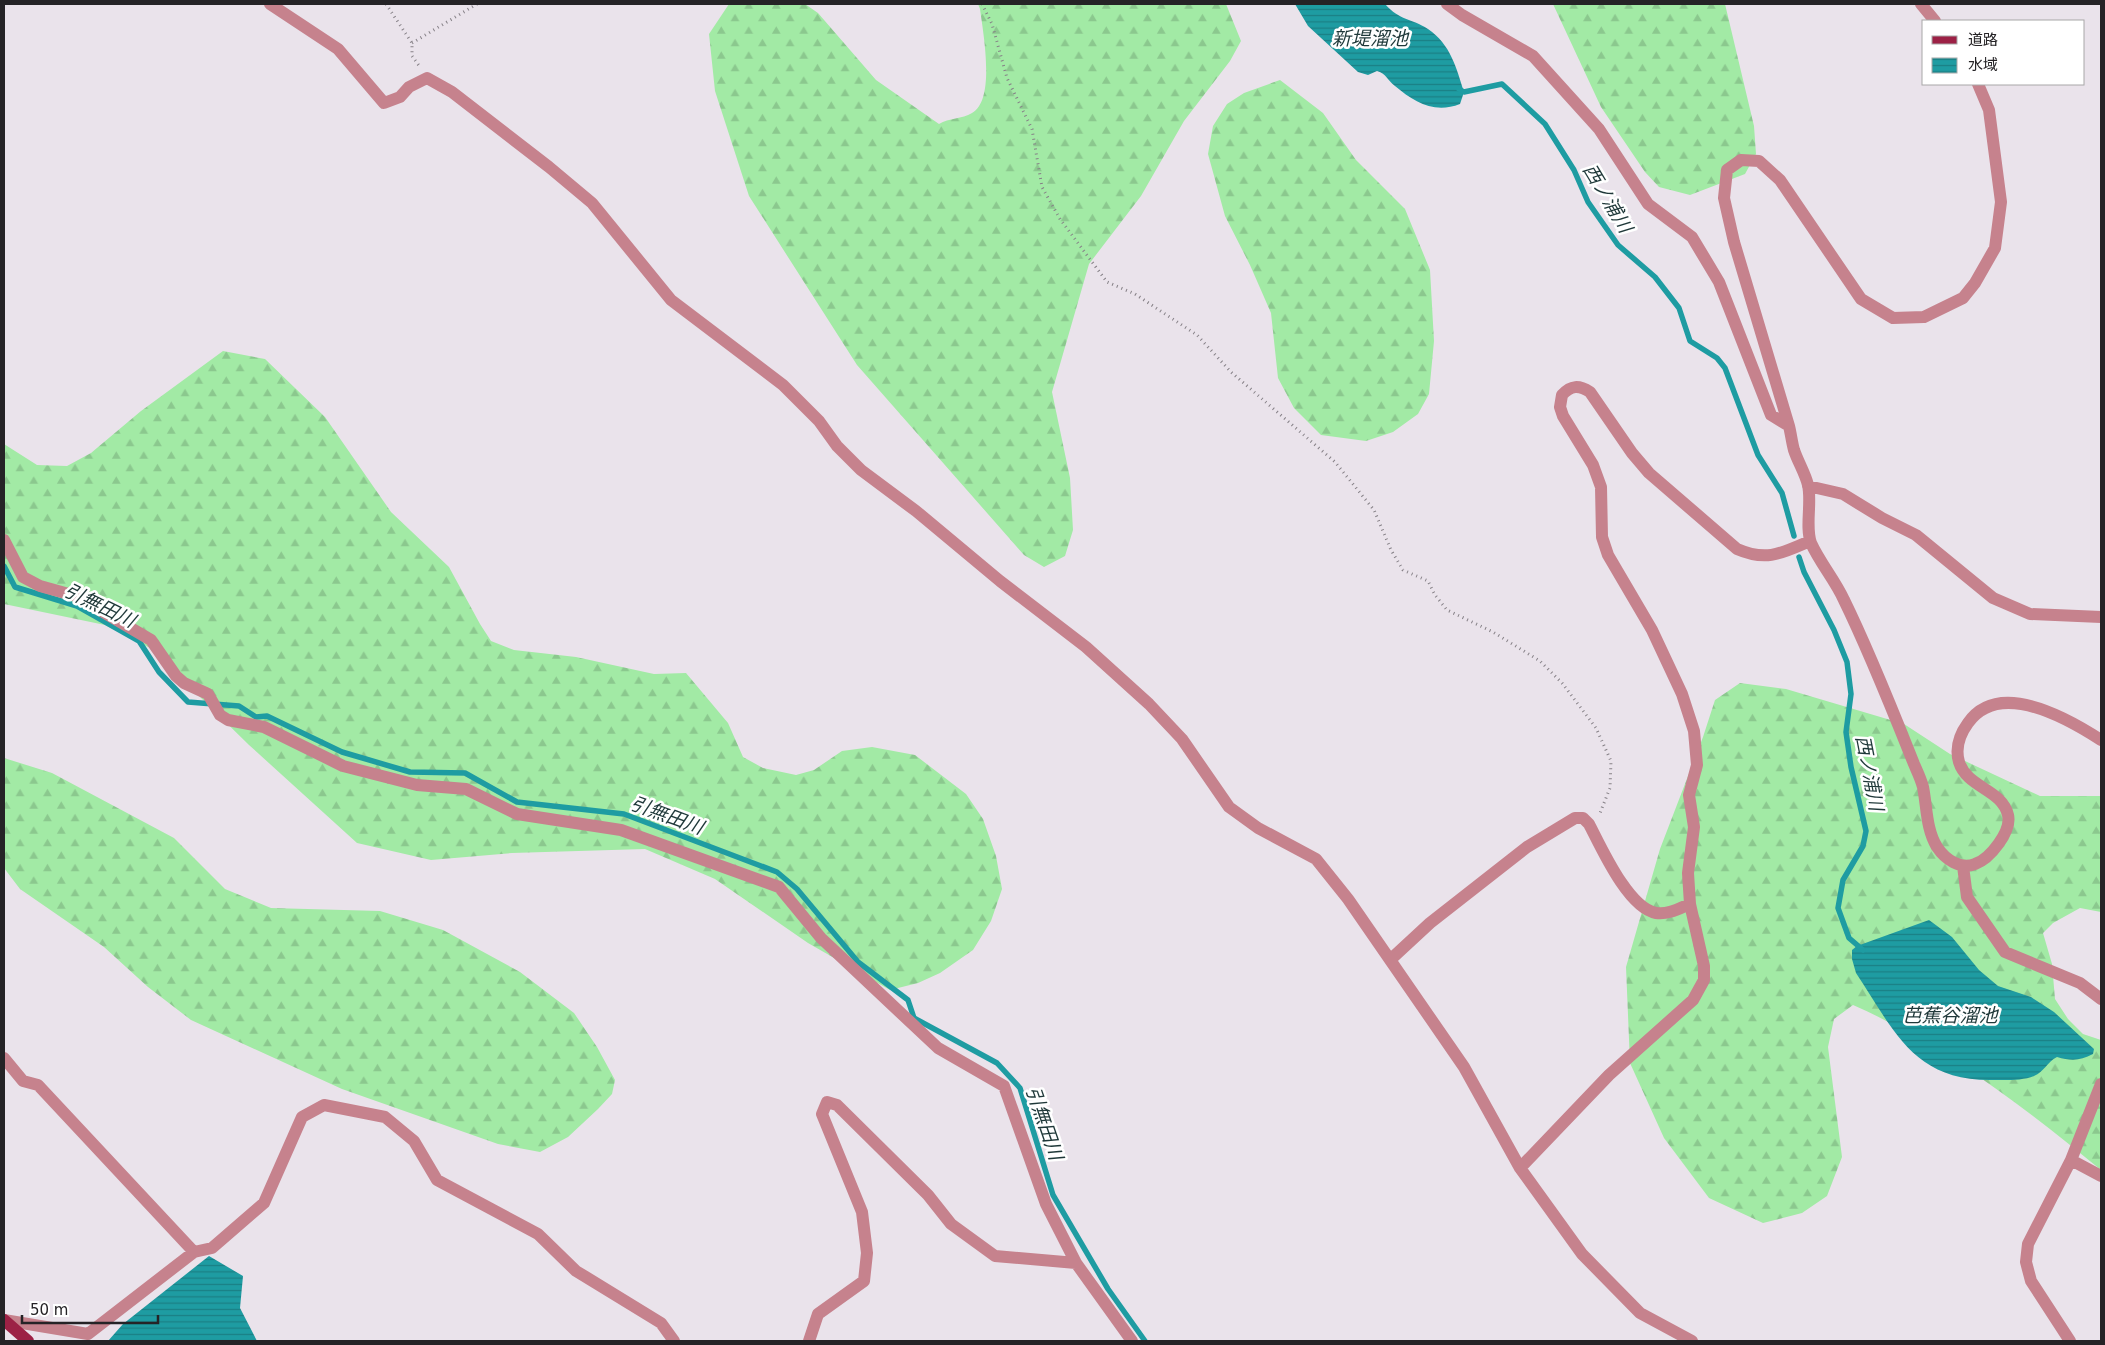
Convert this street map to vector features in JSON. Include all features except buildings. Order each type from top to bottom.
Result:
[{"type":"main road","points":[[4,1320],[28,1341]]},
{"type":"street","points":[[270,4],[338,49],[384,103],[400,97],[409,87],[427,78],[452,92],[549,166],[592,203],[671,300],[783,385],[819,421],[837,446],[861,470],[916,511],[1086,647],[1135,691],[1182,739],[1229,807],[1258,828],[1316,859],[1348,899],[1464,1067],[1520,1168],[1582,1254],[1640,1313],[1692,1341]]},
{"type":"street","points":[[1447,4],[1462,15],[1533,56],[1599,129],[1648,204],[1692,237],[1719,282],[1771,415],[1789,426]]},
{"type":"street","points":[[1921,4],[1933,20]]},
{"type":"street","points":[[1978,85],[1989,110],[2001,202],[1995,248],[1976,283],[1963,298],[1924,316],[1893,318],[1861,299],[1780,180],[1758,160],[1741,160],[1727,170],[1724,198],[1734,242],[1789,426],[1793,448],[1808,486],[1810,541],[1844,598],[1890,702],[1923,785],[1931,836],[1938,849],[1950,861],[1963,866],[1976,864],[1987,857],[1998,844],[2007,828],[2009,817],[2004,806],[1997,797],[1970,779],[1959,761],[1957,747],[1962,731],[1971,718],[1985,707],[2005,702],[2033,706],[2086,730],[2101,740]]},
{"type":"street","points":[[1520,1168],[1609,1075],[1693,1000],[1700,991],[1704,980],[1704,966],[1690,904],[1688,872],[1694,827],[1689,795],[1697,766],[1694,731],[1682,694],[1652,630],[1608,555],[1602,537],[1601,487],[1594,466],[1563,416],[1560,407],[1562,395],[1573,387],[1581,387],[1590,392],[1632,453],[1649,473],[1737,549],[1751,555],[1765,556],[1778,554],[1810,541]]},
{"type":"street","points":[[1808,486],[1843,494],[1882,518],[1916,535],[1993,598],[2030,614],[2101,617]]},
{"type":"street","points":[[4,540],[23,577],[40,586],[76,596],[151,640],[176,676],[184,683],[208,694],[220,715],[228,720],[264,727],[343,766],[417,785],[466,789],[517,814],[622,830],[779,887],[821,938],[938,1048],[1004,1086],[1046,1204],[1076,1263],[1132,1341]]},
{"type":"street","points":[[1390,960],[1430,923],[1527,847],[1575,818],[1583,818],[1590,824],[1615,874],[1640,903],[1656,913],[1671,912],[1690,904]]},
{"type":"street","points":[[1963,866],[1967,897],[2005,952],[2080,983],[2101,999]]},
{"type":"street","points":[[4,1058],[23,1081],[38,1085],[194,1252]]},
{"type":"street","points":[[2070,1341],[2031,1281],[2026,1262],[2028,1244],[2071,1160],[2101,1084]]},
{"type":"street","points":[[809,1341],[818,1314],[864,1281],[867,1253],[862,1212],[822,1114],[827,1102],[837,1105],[928,1195],[951,1224],[995,1256],[1076,1263]]},
{"type":"street","points":[[4,1320],[88,1334],[194,1252],[212,1248],[264,1203],[302,1117],[324,1104],[385,1117],[414,1141],[437,1180],[538,1234],[576,1271],[661,1323],[674,1341]]},
{"type":"street","points":[[2071,1160],[2101,1176]]},
{"type":"path","points":[[386,4],[412,43],[412,56],[427,78]]},
{"type":"path","points":[[412,43],[477,4]]},
{"type":"path","points":[[982,4],[992,24],[1007,78],[1032,129],[1042,187],[1060,219],[1107,282],[1135,294],[1197,335],[1231,372],[1335,462],[1374,510],[1391,550],[1403,570],[1428,581],[1435,595],[1447,610],[1493,632],[1540,661],[1562,682],[1596,728],[1611,761],[1610,788],[1597,818],[1590,824]]},
{"type":"green space","points":[[729,4],[805,4],[818,13],[876,80],[939,124],[972,113],[979,106],[984,94],[986,80],[985,49],[978,4],[1226,4],[1241,41],[1230,61],[1184,121],[1141,196],[1089,264],[1052,392],[1070,478],[1073,530],[1065,556],[1044,567],[1024,555],[857,365],[749,196],[715,91],[709,34]]},
{"type":"green space","points":[[1553,4],[1725,4],[1754,126],[1756,154],[1745,174],[1690,195],[1659,187],[1645,172],[1601,107]]},
{"type":"green space","points":[[1280,80],[1323,113],[1356,160],[1405,209],[1430,270],[1434,341],[1429,394],[1418,414],[1393,432],[1366,441],[1321,435],[1294,408],[1278,378],[1271,313],[1250,265],[1225,216],[1208,154],[1213,126],[1227,104],[1244,93]]},
{"type":"green space","points":[[223,351],[265,359],[325,417],[391,512],[449,567],[491,641],[514,650],[576,657],[654,674],[686,673],[728,723],[743,757],[763,768],[796,775],[814,770],[842,751],[872,747],[915,755],[966,794],[983,819],[996,856],[1002,889],[991,921],[973,950],[940,973],[918,983],[890,990],[808,943],[715,879],[645,849],[512,853],[431,860],[357,843],[249,745],[150,648],[105,625],[4,604],[4,444],[37,465],[67,466],[91,453],[141,411]]},
{"type":"green space","points":[[1740,683],[1786,689],[1904,724],[1950,754],[2040,796],[2101,796],[2101,912],[2080,908],[2053,923],[2043,933],[2052,964],[2055,999],[2068,1019],[2083,1034],[2101,1040],[2101,1170],[1983,1079],[1919,1039],[1853,1005],[1834,1019],[1828,1047],[1842,1157],[1827,1196],[1802,1213],[1763,1223],[1709,1198],[1664,1138],[1630,1063],[1626,967],[1660,849],[1703,737],[1715,700]]},
{"type":"green space","points":[[4,758],[52,773],[174,838],[225,889],[271,908],[380,911],[443,930],[520,972],[574,1013],[597,1047],[615,1080],[612,1094],[568,1137],[540,1152],[498,1144],[342,1089],[191,1020],[148,987],[104,947],[20,889],[4,868]]},
{"type":"water","name":"新堤溜池","points":[[1295,4],[1385,4],[1396,14],[1428,29],[1442,42],[1452,57],[1464,92],[1460,104],[1442,108],[1425,105],[1402,92],[1380,72],[1377,71],[1368,75],[1358,72],[1308,26]]},
{"type":"water","name":"芭蕉谷溜池","points":[[1929,920],[1952,937],[1979,970],[1998,986],[2031,997],[2054,1012],[2094,1049],[2093,1054],[2075,1060],[2057,1057],[2037,1074],[2029,1078],[2013,1080],[1965,1078],[1943,1072],[1924,1062],[1895,1032],[1882,1014],[1856,973],[1852,959],[1852,950],[1857,946]]},
{"type":"water","points":[[209,1256],[243,1276],[240,1308],[257,1341],[108,1341],[123,1324]]},
{"type":"waterway","name":"西ノ浦川","points":[[1459,89],[1464,92],[1502,84],[1545,124],[1574,170],[1588,202],[1618,245],[1655,277],[1679,308],[1690,341],[1717,358],[1725,368],[1758,455],[1782,493],[1794,536]]},
{"type":"waterway","name":"西ノ浦川","points":[[1799,557],[1804,572],[1834,630],[1847,662],[1851,694],[1846,732],[1851,767],[1866,831],[1863,846],[1843,880],[1838,908],[1849,938],[1863,950]]},
{"type":"waterway","name":"引無田川","points":[[4,566],[15,587],[77,606],[139,641],[159,672],[188,702],[239,706],[256,717],[267,716],[342,752],[410,772],[465,773],[517,802],[624,814],[777,872],[797,889],[858,962],[908,1000],[914,1018],[997,1063],[1020,1088],[1053,1195],[1108,1289],[1145,1341]]}]
